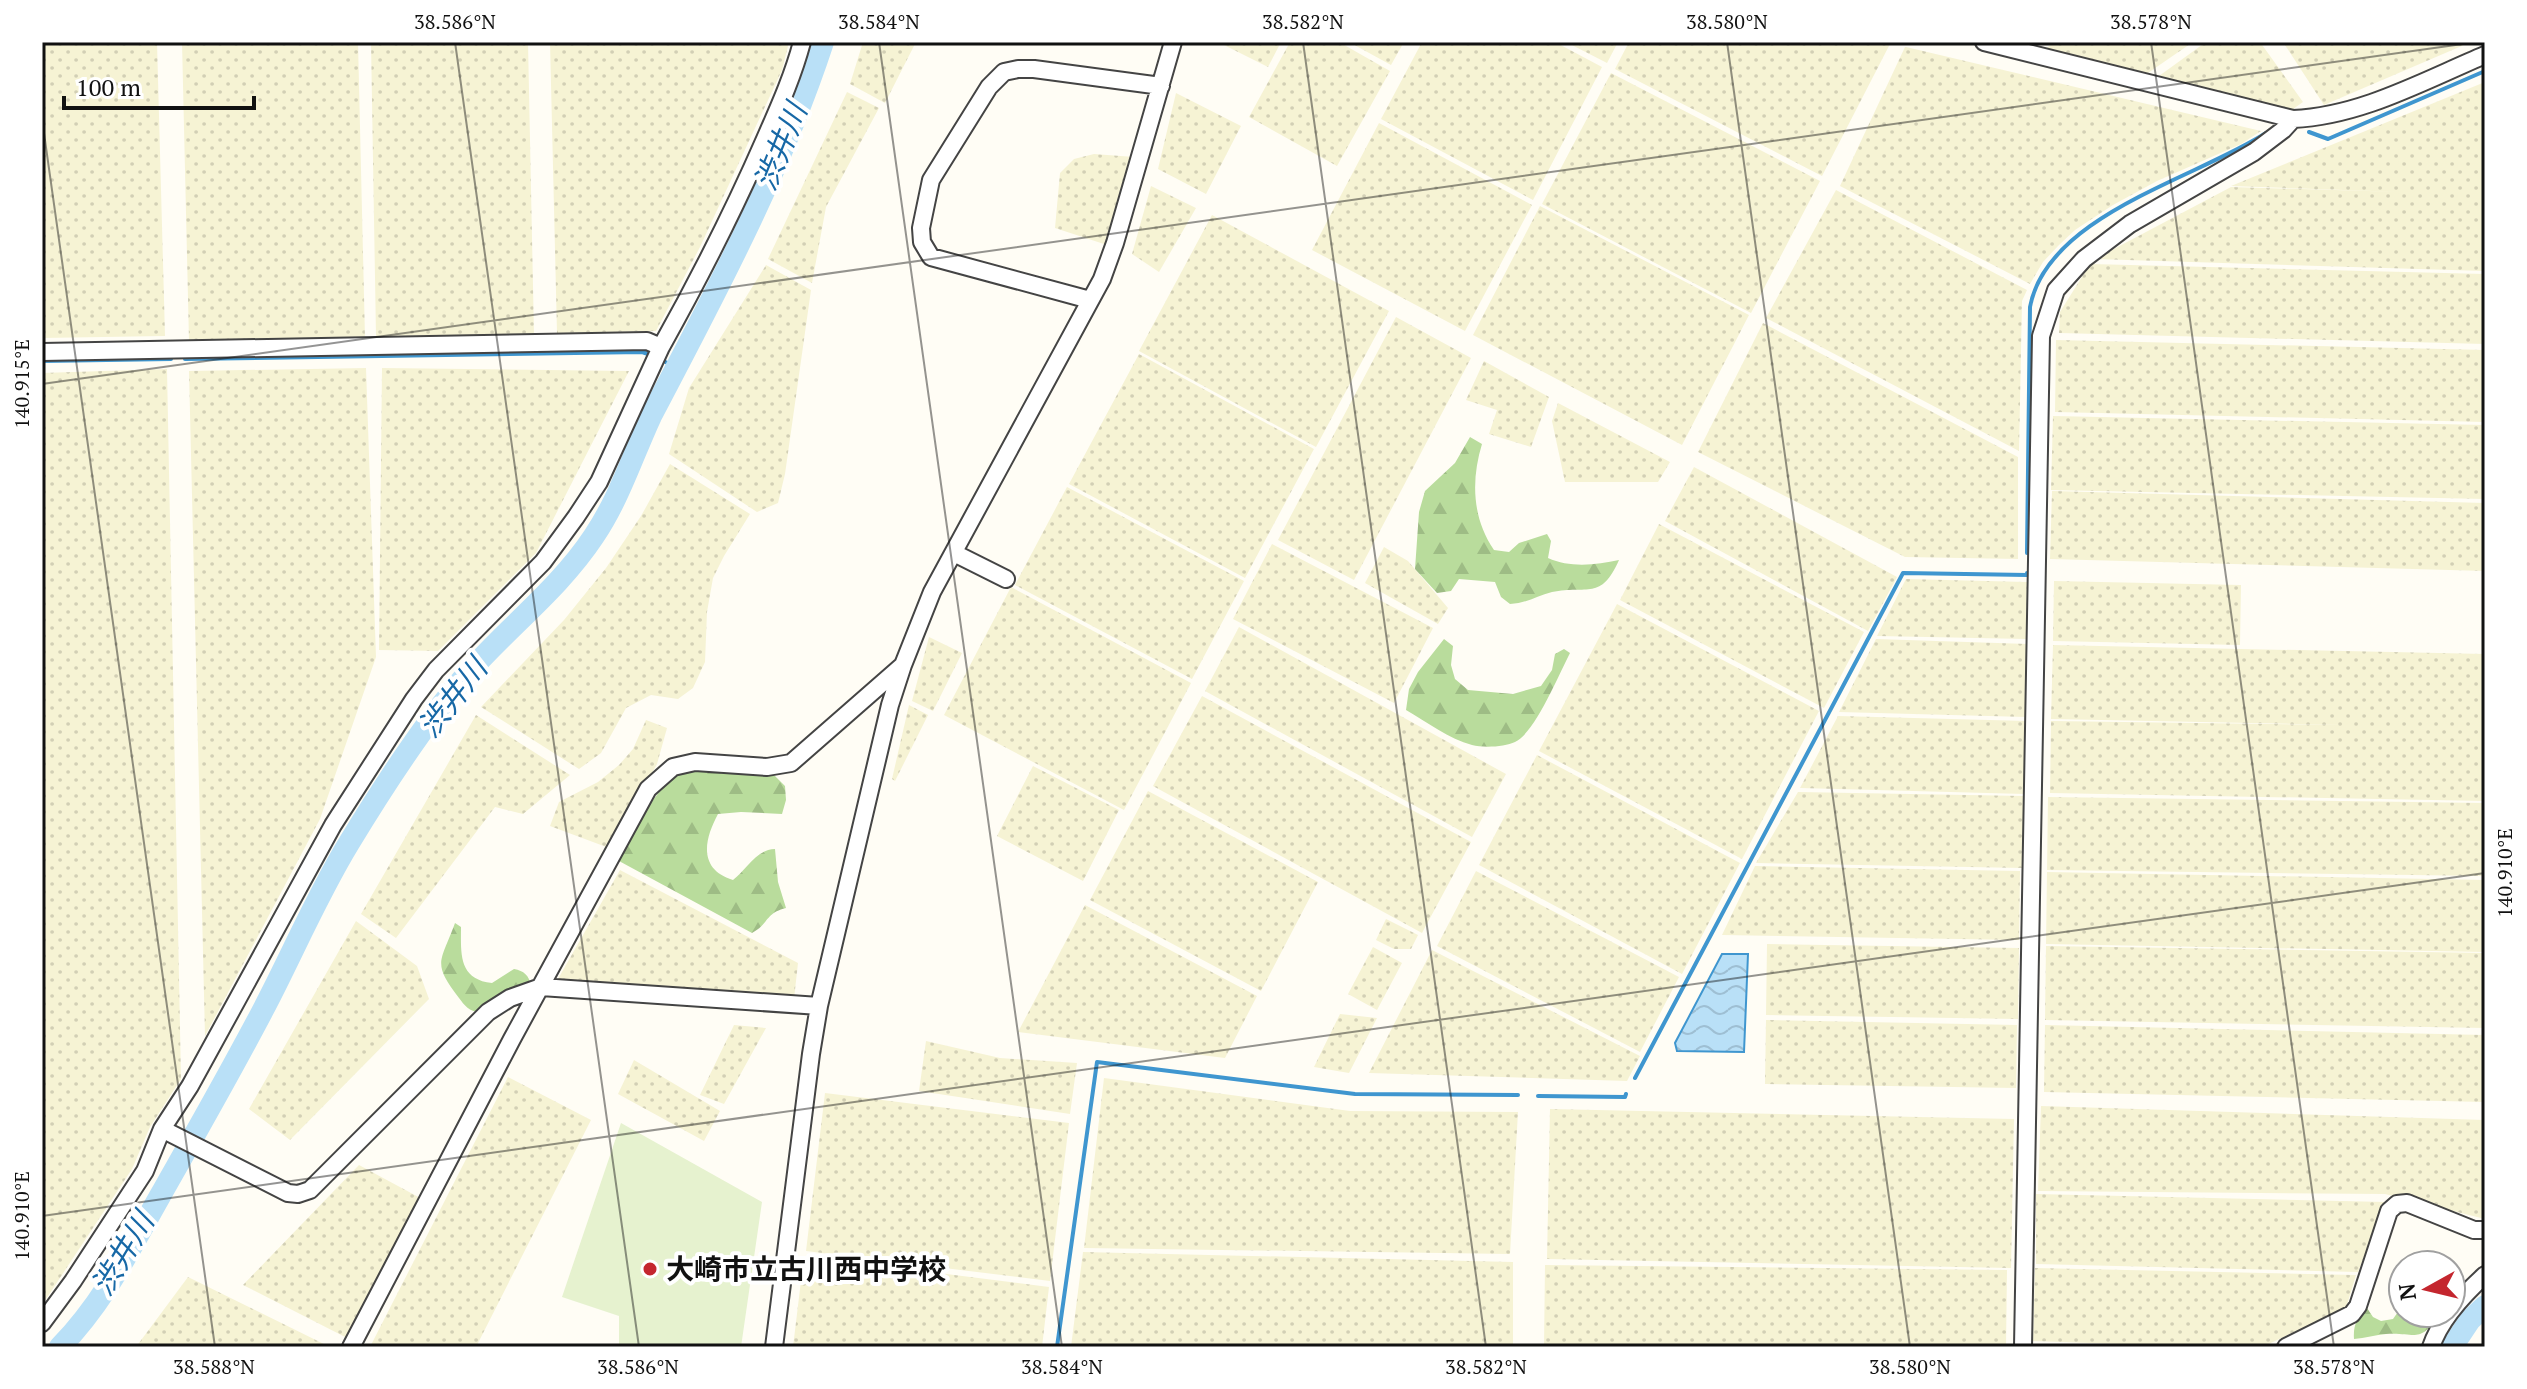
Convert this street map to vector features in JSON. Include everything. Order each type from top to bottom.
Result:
[{"type":"street","points":[[42,1323],[145,1171],[320,847],[414,699],[436,670],[543,562],[599,482],[661,347],[704,269],[756,160],[790,82],[802,42]]},
{"type":"street","points":[[774,1347],[819,1006],[890,705],[932,592],[1102,279],[1173,42]]},
{"type":"street","points":[[1984,42],[2293,119],[2345,112],[2485,55]]},
{"type":"street","points":[[1090,300],[931,257],[922,242],[921,228],[931,180],[989,87],[1004,72],[1034,69],[1161,86]]},
{"type":"street","points":[[2023,1347],[2041,336],[2056,290],[2084,259],[2130,224],[2254,152],[2293,119]]},
{"type":"street","points":[[42,352],[647,341],[661,347]]},
{"type":"street","points":[[954,553],[1006,579]]},
{"type":"street","points":[[351,1347],[648,789],[673,767],[695,762],[767,767],[791,763],[903,665]]},
{"type":"street","points":[[166,1131],[288,1193],[298,1194],[310,1190],[488,1012],[510,998],[541,987],[819,1006]]},
{"type":"street","points":[[2286,1347],[2352,1314],[2358,1306],[2389,1211],[2397,1204],[2407,1203],[2474,1230],[2485,1230]]},
{"type":"street","points":[[2431,1347],[2435,1334],[2485,1275]]},
{"type":"shaded area","points":[[42,42],[157,42],[165,336],[42,338]]},
{"type":"shaded area","points":[[182,42],[358,42],[365,338],[189,341]]},
{"type":"shaded area","points":[[371,42],[528,42],[534,335],[376,336]]},
{"type":"shaded area","points":[[550,42],[789,42],[782,70],[700,247],[656,331],[557,333]]},
{"type":"shaded area","points":[[863,42],[916,42],[885,103],[850,84]]},
{"type":"shaded area","points":[[1218,42],[1281,42],[1268,67]]},
{"type":"shaded area","points":[[1290,42],[1339,42],[1390,71],[1337,166],[1249,117]]},
{"type":"shaded area","points":[[1349,42],[1404,42],[1391,65]]},
{"type":"shaded area","points":[[1422,42],[1555,42],[1602,67],[1533,200],[1381,119]]},
{"type":"shaded area","points":[[1566,42],[1618,42],[1607,63]]},
{"type":"shaded area","points":[[1629,42],[1891,42],[1822,176],[1615,69]]},
{"type":"shaded area","points":[[2055,42],[2193,42],[2145,75],[2045,49]]},
{"type":"shaded area","points":[[2206,42],[2260,42],[2303,102],[2286,114],[2159,76]]},
{"type":"shaded area","points":[[2283,42],[2471,42],[2324,105]]},
{"type":"shaded area","points":[[1905,47],[2261,131],[2241,144],[2157,181],[2075,230],[2043,262],[2030,284],[1840,186]]},
{"type":"shaded area","points":[[1611,73],[1820,181],[1751,313],[1542,204]]},
{"type":"shaded area","points":[[2485,82],[2485,271],[2095,259],[2231,187],[2401,192],[2231,186]]},
{"type":"shaded area","points":[[847,92],[879,108],[826,207],[812,283],[768,259]]},
{"type":"shaded area","points":[[1176,93],[1241,126],[1206,194],[1158,169]]},
{"type":"shaded area","points":[[1379,123],[1532,205],[1465,331],[1312,250]]},
{"type":"shaded area","points":[[1094,154],[1134,157],[1107,245],[1055,228],[1060,173],[1074,159]]},
{"type":"shaded area","points":[[1151,186],[1196,208],[1159,272],[1132,254]]},
{"type":"shaded area","points":[[1836,190],[2027,290],[2022,301],[2019,451],[1766,318]]},
{"type":"shaded area","points":[[1540,206],[1749,315],[1682,445],[1473,335]]},
{"type":"shaded area","points":[[1212,215],[1389,311],[1316,447],[1139,351]]},
{"type":"shaded area","points":[[2090,264],[2485,274],[2485,344],[2059,333],[2060,312]]},
{"type":"shaded area","points":[[766,265],[811,290],[785,474],[778,503],[757,512],[669,454],[689,388]]},
{"type":"shaded area","points":[[1396,317],[1471,358],[1354,580],[1278,540]]},
{"type":"shaded area","points":[[1763,323],[2018,457],[2018,559],[1905,557],[1698,452]]},
{"type":"shaded area","points":[[2056,340],[2485,350],[2485,422],[2055,412]]},
{"type":"shaded area","points":[[1139,354],[1314,449],[1245,578],[1069,484]]},
{"type":"shaded area","points":[[1484,361],[1549,397],[1531,447],[1489,434],[1497,410],[1466,400]]},
{"type":"shaded area","points":[[366,368],[376,657],[320,819],[205,1036],[189,371]]},
{"type":"shaded area","points":[[382,368],[629,371],[536,553],[438,651],[379,650]]},
{"type":"shaded area","points":[[167,369],[181,1079],[150,1127],[132,1169],[42,1305],[42,373]]},
{"type":"shaded area","points":[[1558,403],[1670,462],[1658,482],[1565,482],[1552,421]]},
{"type":"shaded area","points":[[2053,416],[2485,425],[2485,499],[2051,490]]},
{"type":"shaded area","points":[[670,464],[750,514],[713,578],[707,612],[705,662],[693,688],[678,699],[651,695],[626,708],[601,753],[579,769],[481,707],[564,620],[606,568],[641,516]]},
{"type":"shaded area","points":[[1694,467],[1897,577],[1868,631],[1665,521]]},
{"type":"shaded area","points":[[1067,487],[1244,581],[1192,679],[1015,585]]},
{"type":"shaded area","points":[[2052,491],[2485,503],[2485,571],[2050,559]]},
{"type":"shaded area","points":[[1659,524],[1864,632],[1824,708],[1620,600]]},
{"type":"shaded area","points":[[1272,544],[1433,628],[1394,703],[1233,619]]},
{"type":"shaded area","points":[[1384,547],[1408,561],[1448,608],[1438,624],[1365,583]]},
{"type":"shaded area","points":[[1906,579],[2027,582],[2026,639],[1877,636]]},
{"type":"shaded area","points":[[2054,581],[2241,585],[2240,645],[2053,641]]},
{"type":"shaded area","points":[[1011,587],[1191,683],[1124,810],[944,715]]},
{"type":"shaded area","points":[[1617,604],[1819,711],[1742,859],[1539,751]]},
{"type":"shaded area","points":[[1239,627],[1506,774],[1472,837],[1205,691]]},
{"type":"shaded area","points":[[929,637],[962,653],[933,711],[912,701]]},
{"type":"shaded area","points":[[1876,639],[2028,644],[2026,717],[1839,712]]},
{"type":"shaded area","points":[[2053,645],[2485,654],[2485,801],[2050,793],[2051,721],[2345,725],[2051,719]]},
{"type":"shaded area","points":[[1202,696],[1471,842],[1422,933],[1153,786]]},
{"type":"shaded area","points":[[909,705],[928,715],[895,781],[892,779]]},
{"type":"shaded area","points":[[476,715],[570,775],[523,814],[495,807],[396,938],[361,914]]},
{"type":"shaded area","points":[[1838,716],[2027,721],[2025,794],[1800,788]]},
{"type":"shaded area","points":[[646,720],[667,728],[657,764],[609,848],[550,826],[559,802],[598,782],[619,765],[633,749]]},
{"type":"shaded area","points":[[1537,755],[1740,863],[1682,974],[1479,865]]},
{"type":"shaded area","points":[[1033,766],[1119,810],[1083,881],[997,836]]},
{"type":"shaded area","points":[[1148,791],[1318,882],[1261,991],[1090,900]]},
{"type":"shaded area","points":[[1798,792],[2024,796],[2023,868],[1756,863]]},
{"type":"shaded area","points":[[2048,797],[2485,803],[2485,876],[2047,870]]},
{"type":"shaded area","points":[[1755,866],[2020,871],[2019,940],[1722,935]]},
{"type":"shaded area","points":[[620,870],[798,963],[794,999],[558,979]]},
{"type":"shaded area","points":[[1476,871],[1679,977],[1640,1052],[1437,946]]},
{"type":"shaded area","points":[[2047,872],[2485,880],[2485,952],[2046,944]]},
{"type":"shaded area","points":[[1085,905],[1257,996],[1225,1058],[1018,1032]]},
{"type":"shaded area","points":[[1386,919],[1418,935],[1411,949],[1394,949],[1376,940]]},
{"type":"shaded area","points":[[356,921],[417,966],[429,999],[290,1140],[249,1109]]},
{"type":"shaded area","points":[[1767,944],[2019,948],[2018,1019],[1766,1015]]},
{"type":"shaded area","points":[[2046,946],[2485,953],[2485,1028],[2045,1020]]},
{"type":"shaded area","points":[[1373,947],[1402,963],[1377,1010],[1348,994]]},
{"type":"shaded area","points":[[1432,950],[1640,1056],[1627,1081],[1369,1073]]},
{"type":"shaded area","points":[[1340,1014],[1377,1018],[1349,1073],[1314,1067]]},
{"type":"shaded area","points":[[1766,1020],[2017,1025],[2016,1088],[1765,1084]]},
{"type":"shaded area","points":[[734,1025],[766,1028],[724,1104],[700,1095]]},
{"type":"shaded area","points":[[2045,1025],[2485,1035],[2485,1102],[2044,1092]]},
{"type":"shaded area","points":[[926,1041],[1000,1058],[1077,1063],[1070,1114],[919,1091]]},
{"type":"shaded area","points":[[634,1060],[720,1111],[704,1141],[618,1094]]},
{"type":"shaded area","points":[[508,1077],[591,1120],[476,1347],[374,1347],[371,1345]]},
{"type":"shaded area","points":[[1104,1078],[1350,1111],[1518,1112],[1510,1254],[1084,1248]]},
{"type":"shaded area","points":[[825,1093],[1069,1123],[1050,1281],[806,1251]]},
{"type":"shaded area","points":[[2041,1106],[2485,1120],[2485,1219],[2385,1194],[2038,1191]]},
{"type":"shaded area","points":[[1550,1109],[2014,1119],[2011,1268],[1547,1259]]},
{"type":"shaded area","points":[[359,1165],[424,1200],[349,1339],[243,1285]]},
{"type":"shaded area","points":[[2036,1194],[2385,1202],[2358,1272],[2036,1264]]},
{"type":"shaded area","points":[[1083,1252],[1513,1262],[1513,1347],[1071,1347]]},
{"type":"shaded area","points":[[804,1256],[1049,1287],[1042,1347],[793,1347]]},
{"type":"shaded area","points":[[1545,1265],[2007,1270],[2006,1347],[1544,1347]]},
{"type":"shaded area","points":[[2035,1268],[2356,1275],[2346,1308],[2262,1347],[2208,1347],[2033,1341]]},
{"type":"shaded area","points":[[188,1277],[330,1347],[136,1347]]},
{"type":"green space","points":[[1470,437],[1482,444],[1476,471],[1476,498],[1481,525],[1494,550],[1509,552],[1519,543],[1547,534],[1551,541],[1548,558],[1556,561],[1583,565],[1619,560],[1606,581],[1592,589],[1552,592],[1510,604],[1501,597],[1495,582],[1459,579],[1451,591],[1437,593],[1415,569],[1419,512],[1425,491],[1455,463]]},
{"type":"green space","points":[[1444,639],[1453,646],[1451,665],[1455,679],[1468,690],[1513,694],[1541,686],[1552,670],[1555,654],[1564,649],[1570,653],[1538,715],[1523,736],[1506,745],[1477,746],[1447,734],[1406,710],[1409,689],[1418,672]]},
{"type":"green space","points":[[682,772],[764,773],[775,776],[785,786],[786,800],[782,814],[718,814],[707,843],[709,861],[714,869],[733,880],[757,856],[775,849],[778,882],[786,908],[774,913],[752,933],[619,861],[663,787]]},
{"type":"green space","points":[[455,923],[461,927],[462,955],[467,970],[473,976],[492,983],[514,969],[526,974],[531,986],[484,1011],[476,1012],[468,1008],[450,986],[442,969],[441,962]]},
{"type":"green space","name":"大崎市立古川西中学校","points":[[621,1123],[762,1202],[741,1347],[619,1347],[619,1316],[562,1297]]},
{"type":"green space","points":[[2367,1308],[2373,1317],[2387,1320],[2387,1329],[2428,1329],[2416,1335],[2386,1334],[2354,1339],[2356,1322]]},
{"type":"water","points":[[1722,954],[1748,954],[1744,1052],[1677,1051],[1675,1043]]},
{"type":"waterway","name":"渋井川","points":[[60,1347],[90,1312],[127,1255],[251,1034],[337,863],[390,778],[451,693],[549,591],[603,522],[651,416],[767,186],[823,42]]},
{"type":"waterway","points":[[2309,132],[2328,139],[2485,71]]},
{"type":"waterway","points":[[2027,553],[2030,307],[2042,275],[2064,247],[2094,223],[2128,202],[2266,133]]},
{"type":"waterway","points":[[185,359],[648,354]]},
{"type":"waterway","points":[[42,361],[171,359]]},
{"type":"waterway","points":[[663,361],[677,367]]},
{"type":"waterway","points":[[1635,1078],[1903,573],[2027,573]]},
{"type":"waterway","points":[[1057,1347],[1097,1062],[1355,1094],[1518,1095]]},
{"type":"waterway","points":[[1538,1096],[1625,1097],[1626,1094]]},
{"type":"waterway","points":[[2452,1347],[2470,1320],[2485,1306]]},
{"type":"place","name":"大崎市立古川西中学校","points":[[650,1269]]}]
